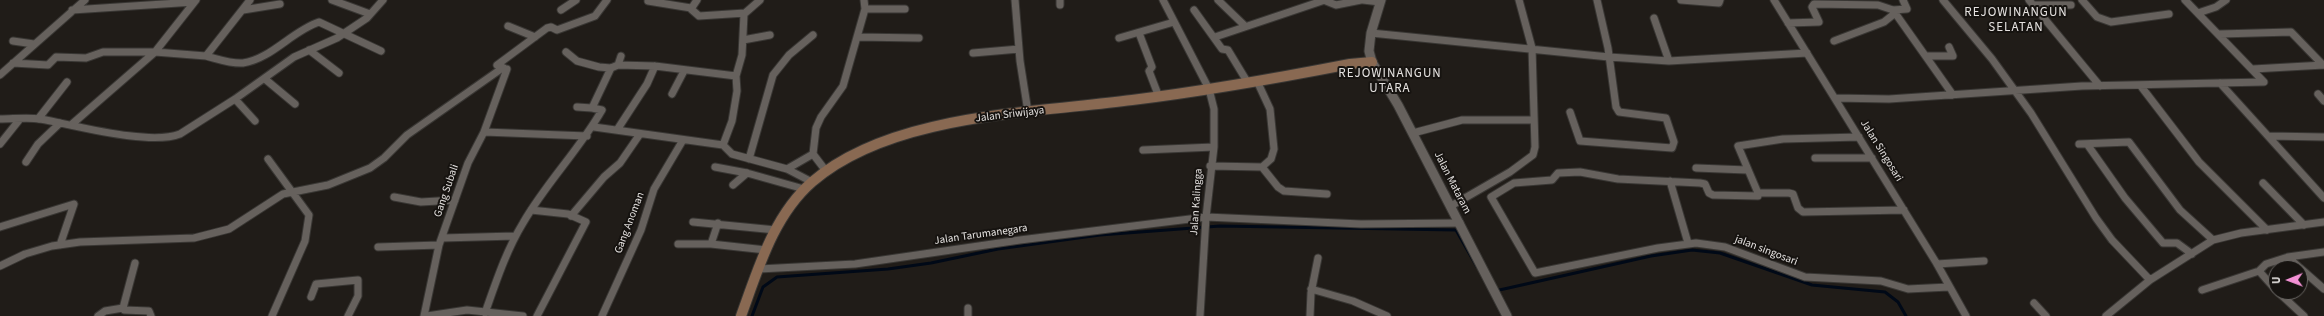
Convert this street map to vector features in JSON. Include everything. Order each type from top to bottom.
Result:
[{"type":"main road","name":"Jalan Sriwijaya","points":[[741,316],[766,250],[776,230],[808,185],[825,169],[880,141],[906,131],[931,126],[1028,112],[1159,97],[1253,82],[1350,64],[1372,62]]},
{"type":"street","points":[[0,75],[85,0]]},
{"type":"street","points":[[206,56],[250,0]]},
{"type":"street","points":[[332,0],[370,14]]},
{"type":"street","points":[[0,119],[38,118],[123,135],[170,138],[180,134],[235,99],[265,79],[282,64],[343,34],[370,14],[383,0]]},
{"type":"street","points":[[561,10],[576,0]]},
{"type":"street","points":[[504,68],[497,65],[550,27],[557,30],[593,17],[607,0]]},
{"type":"street","points":[[648,0],[676,2],[691,8],[699,16],[716,11],[745,13]]},
{"type":"street","points":[[691,8],[697,0]]},
{"type":"street","points":[[723,145],[732,121],[737,91],[736,76],[743,40],[745,13],[760,0]]},
{"type":"street","points":[[813,154],[816,128],[821,117],[830,107],[843,86],[865,9],[864,0]]},
{"type":"street","points":[[1015,0],[1019,49],[1028,112]]},
{"type":"street","name":"Jalan Kalingga","points":[[1163,0],[1209,89],[1214,110],[1214,146],[1210,166],[1200,316]]},
{"type":"street","points":[[1218,0],[1244,26]]},
{"type":"street","points":[[1215,37],[1244,26],[1325,1],[1336,5],[1362,0],[1380,1],[1371,33],[1369,51],[1372,62]]},
{"type":"street","points":[[1451,206],[1510,172],[1533,155],[1534,120],[1532,48],[1519,0]]},
{"type":"street","points":[[1570,112],[1580,141],[1672,148],[1674,142],[1666,118],[1619,112],[1616,107],[1609,57],[1597,0]]},
{"type":"street","points":[[1681,0],[1719,3],[1720,0]]},
{"type":"street","name":"Jalan Singosari","points":[[1774,0],[1937,264],[1966,316]]},
{"type":"street","points":[[1834,41],[1884,22],[1894,12],[1908,9],[1903,0]]},
{"type":"street","points":[[1943,0],[2015,90],[2096,218],[2117,245],[2150,280]]},
{"type":"street","points":[[2082,0],[2097,17],[2110,22],[2169,14]]},
{"type":"street","points":[[1835,98],[1889,99],[2015,90],[2100,86],[2264,82],[2220,34],[2185,0]]},
{"type":"street","points":[[2198,13],[2216,8],[2226,0]]},
{"type":"street","points":[[72,10],[195,1]]},
{"type":"street","points":[[71,125],[155,52],[195,1]]},
{"type":"street","points":[[2031,3],[2100,86]]},
{"type":"street","points":[[2031,3],[2071,5]]},
{"type":"street","points":[[243,10],[280,4]]},
{"type":"street","points":[[1788,23],[1819,22],[1812,7],[1814,4],[1878,5],[1894,12],[1953,95]]},
{"type":"street","points":[[865,9],[905,10]]},
{"type":"street","points":[[1194,10],[1215,37],[1222,49],[1228,50],[1253,82],[1270,109],[1274,149],[1271,159],[1262,167],[1210,166]]},
{"type":"street","points":[[1654,18],[1669,61]]},
{"type":"street","points":[[13,63],[48,65],[56,57],[86,58],[97,53],[155,52],[206,56],[234,62],[250,61],[307,26],[319,22],[381,51]]},
{"type":"street","points":[[1119,38],[1174,22]]},
{"type":"street","points":[[508,26],[535,37]]},
{"type":"street","points":[[2220,34],[2291,32],[2324,65]]},
{"type":"street","points":[[1139,33],[1152,67],[1149,72],[1159,97]]},
{"type":"street","points":[[1371,33],[1532,48],[1609,57],[1669,61],[1807,53]]},
{"type":"street","points":[[743,40],[770,35]]},
{"type":"street","points":[[749,159],[773,75],[789,55],[813,35]]},
{"type":"street","points":[[857,37],[919,38]]},
{"type":"street","points":[[13,41],[34,44]]},
{"type":"street","points":[[1926,56],[1953,56],[1949,47]]},
{"type":"street","points":[[972,53],[1019,49]]},
{"type":"street","points":[[309,50],[339,73]]},
{"type":"street","points":[[566,52],[573,58],[589,65],[611,68],[618,65],[655,66],[678,68],[684,71],[736,76]]},
{"type":"street","points":[[618,65],[621,56]]},
{"type":"street","name":"Jalan Mataram","points":[[1372,62],[1412,133],[1508,316]]},
{"type":"street","points":[[2253,69],[2324,65]]},
{"type":"street","points":[[617,130],[647,84],[655,66]]},
{"type":"street","points":[[0,266],[16,256],[60,246],[207,235],[238,225],[277,197],[292,190],[319,188],[346,179],[377,164],[406,137],[430,118],[504,68]]},
{"type":"street","name":"Gang Subali","points":[[424,316],[441,241],[468,163],[484,132],[507,70],[504,68]]},
{"type":"street","points":[[592,108],[611,68]]},
{"type":"street","points":[[672,94],[684,71]]},
{"type":"street","points":[[265,79],[295,104]]},
{"type":"street","points":[[38,118],[68,82]]},
{"type":"street","points":[[2220,84],[2323,197]]},
{"type":"street","points":[[2140,85],[2171,129],[2200,166],[2267,230]]},
{"type":"street","points":[[2318,94],[2324,101]]},
{"type":"street","points":[[235,99],[255,121]]},
{"type":"street","points":[[485,313],[515,236],[531,210],[576,154],[594,127],[602,110],[577,107]]},
{"type":"street","points":[[0,144],[20,119]]},
{"type":"street","points":[[1412,133],[1462,120],[1534,120]]},
{"type":"street","points":[[26,162],[38,144],[60,123]]},
{"type":"street","points":[[594,127],[723,145],[727,151],[749,159],[787,168],[808,185]]},
{"type":"street","points":[[484,132],[587,136]]},
{"type":"street","points":[[571,216],[604,177],[620,163],[640,134]]},
{"type":"street","points":[[2269,136],[2324,137]]},
{"type":"street","points":[[1758,193],[1737,149],[1740,145],[1783,139],[1859,137]]},
{"type":"street","name":"Gang Anoman","points":[[602,316],[641,230],[654,189],[683,140]]},
{"type":"street","points":[[2192,254],[2177,243],[2163,243],[2129,203],[2083,144],[2129,142],[2180,210],[2213,240]]},
{"type":"street","points":[[1143,150],[1214,146]]},
{"type":"street","points":[[813,154],[825,169]]},
{"type":"street","points":[[787,168],[813,154]]},
{"type":"street","points":[[1815,158],[1872,158]]},
{"type":"street","points":[[268,159],[309,215],[309,226],[272,316]]},
{"type":"street","points":[[715,167],[808,185]]},
{"type":"street","points":[[1262,167],[1269,174],[1278,189],[1284,191],[1327,194]]},
{"type":"street","points":[[1696,168],[1747,170]]},
{"type":"street","name":"jalan singosari","points":[[1670,182],[1618,179],[1590,173],[1563,172],[1558,173],[1552,180],[1514,183],[1494,194],[1491,200],[1534,272],[1688,243],[1725,247],[1750,255],[1805,277],[1881,281],[1908,289],[1949,287]]},
{"type":"street","points":[[733,185],[747,173]]},
{"type":"street","points":[[1688,243],[1670,182],[1704,184],[1710,194],[1758,196],[1758,193],[1792,193],[1798,208],[1803,212],[1904,210]]},
{"type":"street","points":[[2263,183],[2304,225]]},
{"type":"street","points":[[394,197],[421,202],[455,200]]},
{"type":"street","points":[[0,227],[74,204],[60,246]]},
{"type":"street","points":[[531,210],[571,216],[586,222],[537,316]]},
{"type":"street","name":"Jalan Tarumanegara","points":[[759,269],[855,264],[1020,240],[1206,218],[1361,224],[1460,223]]},
{"type":"street","points":[[694,222],[718,223],[776,230]]},
{"type":"street","points":[[2106,316],[2150,280],[2213,240],[2267,230],[2324,222]]},
{"type":"street","points":[[711,244],[718,223]]},
{"type":"street","points":[[378,247],[515,236]]},
{"type":"street","points":[[678,244],[711,244],[766,250]]},
{"type":"street","points":[[2202,290],[2259,271],[2266,264],[2299,254],[2315,255],[2324,252]]},
{"type":"street","points":[[1310,316],[1311,289],[1318,258]]},
{"type":"street","points":[[1937,264],[1984,260]]},
{"type":"street","points":[[123,308],[135,263]]},
{"type":"street","points":[[2259,271],[2268,281]]},
{"type":"street","points":[[2308,275],[2324,289]]},
{"type":"street","points":[[311,297],[316,284],[358,280],[358,296],[348,316]]},
{"type":"street","points":[[1311,289],[1353,301],[1375,314],[1387,316]]},
{"type":"street","points":[[2287,300],[2304,316]]},
{"type":"street","points":[[2034,304],[2046,316]]},
{"type":"street","points":[[98,316],[105,311],[123,308],[124,310],[149,311],[151,316]]},
{"type":"street","points":[[428,316],[467,310],[523,316]]},
{"type":"waterway","points":[[752,316],[763,287],[777,277],[888,269],[931,263],[998,249],[1100,235],[1220,226],[1456,230],[1477,267]]},
{"type":"waterway","points":[[1495,291],[1651,256],[1692,250],[1720,253],[1812,285],[1885,292],[1898,302],[1906,316]]},
{"type":"district","name":"REJOWINANGUN SELATAN","points":[[2016,20]]},
{"type":"district","name":"REJOWINANGUN UTARA","points":[[1390,82]]}]
